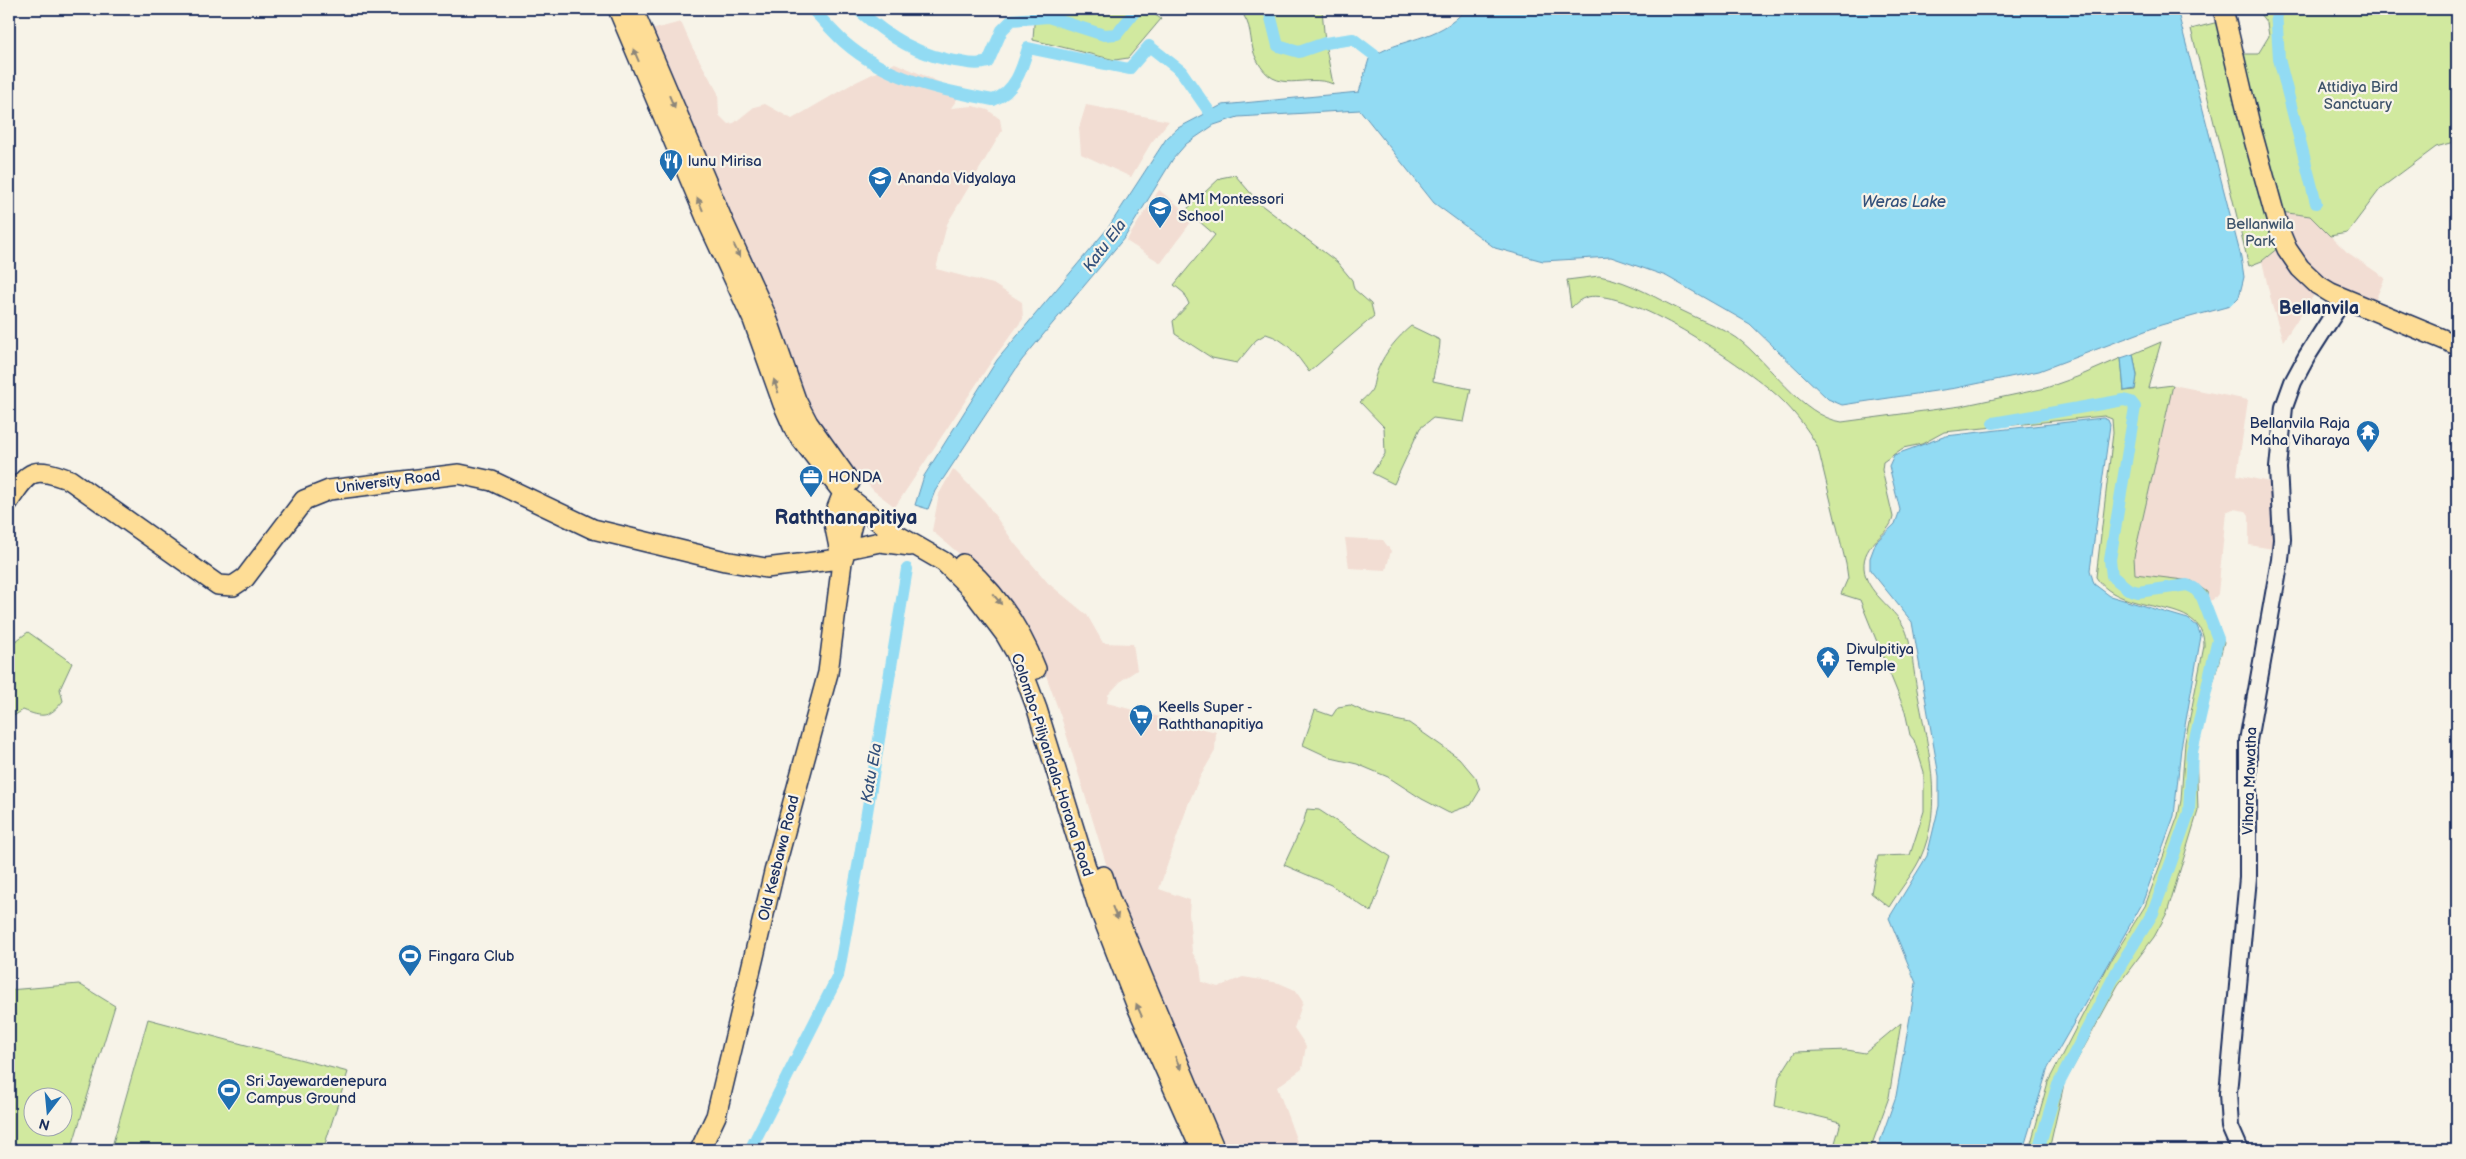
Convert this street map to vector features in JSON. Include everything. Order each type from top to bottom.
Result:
[{"type":"main road","name":"Colombo-Piliyandala-Horana Road","points":[[618,9],[717,224],[766,315],[796,400],[808,423],[853,494],[957,558],[999,600],[1018,628],[1049,705],[1110,899],[1215,1150]]},
{"type":"main road","name":"Colombo-Piliyandala-Horana Road","points":[[633,9],[717,224],[783,404],[795,431],[819,464],[892,532],[944,562],[971,589],[1005,634],[1016,653],[1037,709],[1097,903],[1136,1004],[1201,1150]]},
{"type":"main road","points":[[2223,9],[2251,129],[2279,230],[2287,248],[2300,268],[2318,285],[2344,298],[2457,345]]},
{"type":"main road","name":"Old Kesbawa Road","points":[[819,464],[844,556]]},
{"type":"main road","name":"University Road","points":[[9,501],[18,486],[31,474],[44,471],[70,480],[218,585],[233,586],[245,578],[304,500],[329,490],[459,474],[492,481],[592,529],[715,559],[766,568],[831,560],[880,542],[919,548]]},
{"type":"main road","points":[[833,518],[853,494]]},
{"type":"main road","name":"Old Kesbawa Road","points":[[700,1150],[716,1116],[774,872],[828,673],[853,494]]},
{"type":"street","name":"Vihara Mawatha","points":[[2240,1150],[2230,1127],[2228,1093],[2248,878],[2248,741],[2280,560],[2282,539],[2278,468],[2284,407],[2293,382],[2307,356],[2344,298]]},
{"type":"shaded area","points":[[681,22],[692,47],[718,93],[719,115],[728,124],[734,123],[754,107],[765,104],[792,119],[852,84],[895,63],[946,85],[965,88],[951,108],[973,106],[988,110],[1000,119],[1002,131],[947,224],[936,269],[993,284],[1022,302],[1023,319],[993,359],[895,507],[874,491],[847,463],[832,444],[806,398],[651,30]]},
{"type":"shaded area","points":[[1086,105],[1169,121],[1151,143],[1131,177],[1081,154],[1079,128]]},
{"type":"shaded area","name":"AMI Montessori School","points":[[1159,190],[1194,218],[1161,263],[1126,241]]},
{"type":"shaded area","points":[[2273,211],[2310,216],[2347,252],[2385,278],[2373,305],[2320,286],[2283,341],[2262,261],[2284,243]]},
{"type":"shaded area","points":[[2173,385],[2248,400],[2237,475],[2279,484],[2273,549],[2249,545],[2249,515],[2246,511],[2233,509],[2226,512],[2218,594],[2213,600],[2208,601],[2207,592],[2161,578],[2135,574],[2134,557]]},
{"type":"shaded area","points":[[953,469],[984,500],[1015,544],[1048,583],[1087,615],[1103,643],[1133,644],[1137,670],[1122,680],[1108,695],[1107,703],[1216,732],[1215,751],[1200,777],[1189,802],[1159,889],[1190,900],[1192,952],[1200,966],[1202,982],[1218,987],[1243,977],[1279,983],[1295,990],[1303,1002],[1294,1028],[1306,1046],[1302,1069],[1277,1087],[1300,1150],[1218,1150],[1108,870],[1061,717],[1038,653],[987,577],[932,531],[939,494]]},
{"type":"shaded area","points":[[1345,538],[1383,540],[1391,551],[1386,570],[1349,568]]},
{"type":"green space","points":[[1035,9],[1147,9],[1161,19],[1128,58],[1115,60],[1033,40]]},
{"type":"green space","points":[[1249,9],[1322,9],[1325,43],[1333,84],[1322,81],[1282,81],[1273,78],[1265,71],[1255,55],[1249,26],[1244,16]]},
{"type":"green space","name":"Attidiya Bird Sanctuary","points":[[2256,9],[2457,9],[2457,141],[2436,147],[2381,188],[2347,233],[2330,236],[2310,216],[2273,211],[2284,243],[2262,261],[2249,266],[2191,29],[2226,20],[2234,54],[2258,54],[2269,36],[2267,23]]},
{"type":"green space","points":[[1235,175],[1260,204],[1337,262],[1352,280],[1354,289],[1371,304],[1374,316],[1309,372],[1285,344],[1266,334],[1256,340],[1237,363],[1212,358],[1175,334],[1173,321],[1189,304],[1184,293],[1174,285],[1215,235],[1186,210],[1220,178]]},
{"type":"green space","points":[[1599,276],[1623,282],[1731,334],[1749,348],[1799,399],[1827,418],[1842,422],[1961,406],[2046,388],[2121,358],[2124,391],[2135,390],[2137,375],[2133,354],[2161,342],[2148,388],[2173,385],[2134,557],[2135,574],[2192,581],[2207,592],[2208,601],[2224,642],[2196,748],[2198,811],[2167,913],[2154,937],[2118,985],[2064,1084],[2049,1150],[2029,1150],[2048,1082],[2111,960],[2145,906],[2178,816],[2185,742],[2204,646],[2201,630],[2191,619],[2177,612],[2124,598],[2108,590],[2096,577],[2113,433],[2112,419],[2104,416],[1944,432],[1922,444],[1903,448],[1883,462],[1882,470],[1893,517],[1891,524],[1867,552],[1864,568],[1870,585],[1899,619],[1906,632],[1929,753],[1933,796],[1927,838],[1920,859],[1889,907],[1871,893],[1878,856],[1910,855],[1924,811],[1924,772],[1914,740],[1910,735],[1905,711],[1860,600],[1841,594],[1848,578],[1846,564],[1818,448],[1798,417],[1772,391],[1735,363],[1683,330],[1656,315],[1606,297],[1587,297],[1571,308],[1567,280]]},
{"type":"green space","points":[[1411,326],[1440,340],[1433,381],[1471,389],[1464,422],[1433,418],[1420,428],[1394,484],[1372,473],[1385,454],[1384,427],[1360,402],[1371,390],[1378,369],[1388,351]]},
{"type":"green space","points":[[28,632],[72,663],[60,689],[63,701],[54,711],[41,715],[23,710],[9,719],[9,646]]},
{"type":"green space","points":[[1350,705],[1369,714],[1409,723],[1459,758],[1476,778],[1480,790],[1471,805],[1449,813],[1422,799],[1388,777],[1357,764],[1331,758],[1303,745],[1315,710],[1332,716],[1338,707]]},
{"type":"green space","points":[[1307,809],[1319,810],[1391,857],[1371,912],[1331,885],[1284,865],[1303,824]]},
{"type":"green space","points":[[79,984],[115,1006],[71,1150],[9,1150],[9,990]]},
{"type":"green space","name":"Sri Jayewardenepura Campus Ground","points":[[148,1019],[348,1072],[323,1150],[111,1150]]},
{"type":"green space","points":[[1901,1023],[1889,1097],[1870,1150],[1833,1150],[1841,1122],[1775,1106],[1779,1077],[1795,1052],[1847,1050],[1865,1053]]},
{"type":"water","name":"Weras Lake","points":[[1466,9],[2177,9],[2241,257],[2244,277],[2239,297],[2230,306],[2161,325],[2039,371],[1956,388],[1842,405],[1828,399],[1750,324],[1666,276],[1611,257],[1543,261],[1495,248],[1434,203],[1360,110],[1238,117],[1214,125],[1186,144],[1173,159],[1125,237],[1022,360],[935,491],[928,509],[915,505],[924,476],[997,360],[1108,228],[1166,139],[1178,128],[1222,105],[1359,92],[1369,59],[1394,46],[1443,28]]},
{"type":"water","points":[[2133,354],[2137,376],[2135,389],[2124,391],[2121,358]]},
{"type":"water","points":[[2103,418],[2108,420],[2110,425],[2090,570],[2094,584],[2110,596],[2188,619],[2197,626],[2201,636],[2181,748],[2174,816],[2142,904],[2048,1068],[2023,1150],[1877,1150],[1896,1096],[1916,983],[1889,918],[1927,856],[1939,806],[1939,776],[1912,622],[1870,570],[1870,558],[1876,542],[1895,524],[1900,510],[1889,466],[1894,455],[1946,436]]},
{"type":"waterway","points":[[812,9],[844,42],[860,55],[877,65],[895,74],[933,87],[993,100],[1001,96],[1012,86],[1020,72],[1028,48],[1129,69],[1149,46],[1181,71],[1213,117]]},
{"type":"waterway","points":[[857,9],[905,44],[932,56],[975,64],[988,62],[1002,30],[1012,20],[1048,17],[1104,35],[1117,34],[1137,9]]},
{"type":"waterway","points":[[1267,9],[1278,46],[1299,52],[1325,43],[1353,39],[1374,55]]},
{"type":"waterway","points":[[2276,9],[2279,59],[2316,203]]},
{"type":"waterway","points":[[1993,423],[2124,400],[2131,402],[2135,407],[2110,560],[2112,576],[2128,589],[2138,592],[2187,585],[2194,588],[2202,597],[2218,639],[2192,752],[2189,812],[2153,913],[2117,971],[2057,1087],[2038,1150]]},
{"type":"waterway","name":"Katu Ela","points":[[750,1150],[838,976],[907,569]]},
{"type":"place","name":"lunu Mirisa","points":[[671,182]]},
{"type":"place","name":"Ananda Vidyalaya","points":[[880,199]]},
{"type":"place","name":"AMI Montessori School","points":[[1160,229]]},
{"type":"place","name":"Bellanvila Raja Maha Viharaya","points":[[2368,453]]},
{"type":"place","name":"HONDA","points":[[811,498]]},
{"type":"place","name":"Divulpitiya Temple","points":[[1828,679]]},
{"type":"place","name":"Keells Super - Raththanapitiya","points":[[1141,737]]},
{"type":"place","name":"Fingara Club","points":[[410,977]]},
{"type":"place","name":"Sri Jayewardenepura Campus Ground","points":[[229,1111]]},
{"type":"district","name":"Bellanvila","points":[[2319,308]]},
{"type":"district","name":"Raththanapitiya","points":[[846,518]]},
{"type":"park label","name":"Bellanwila Park","points":[[2260,232]]}]
